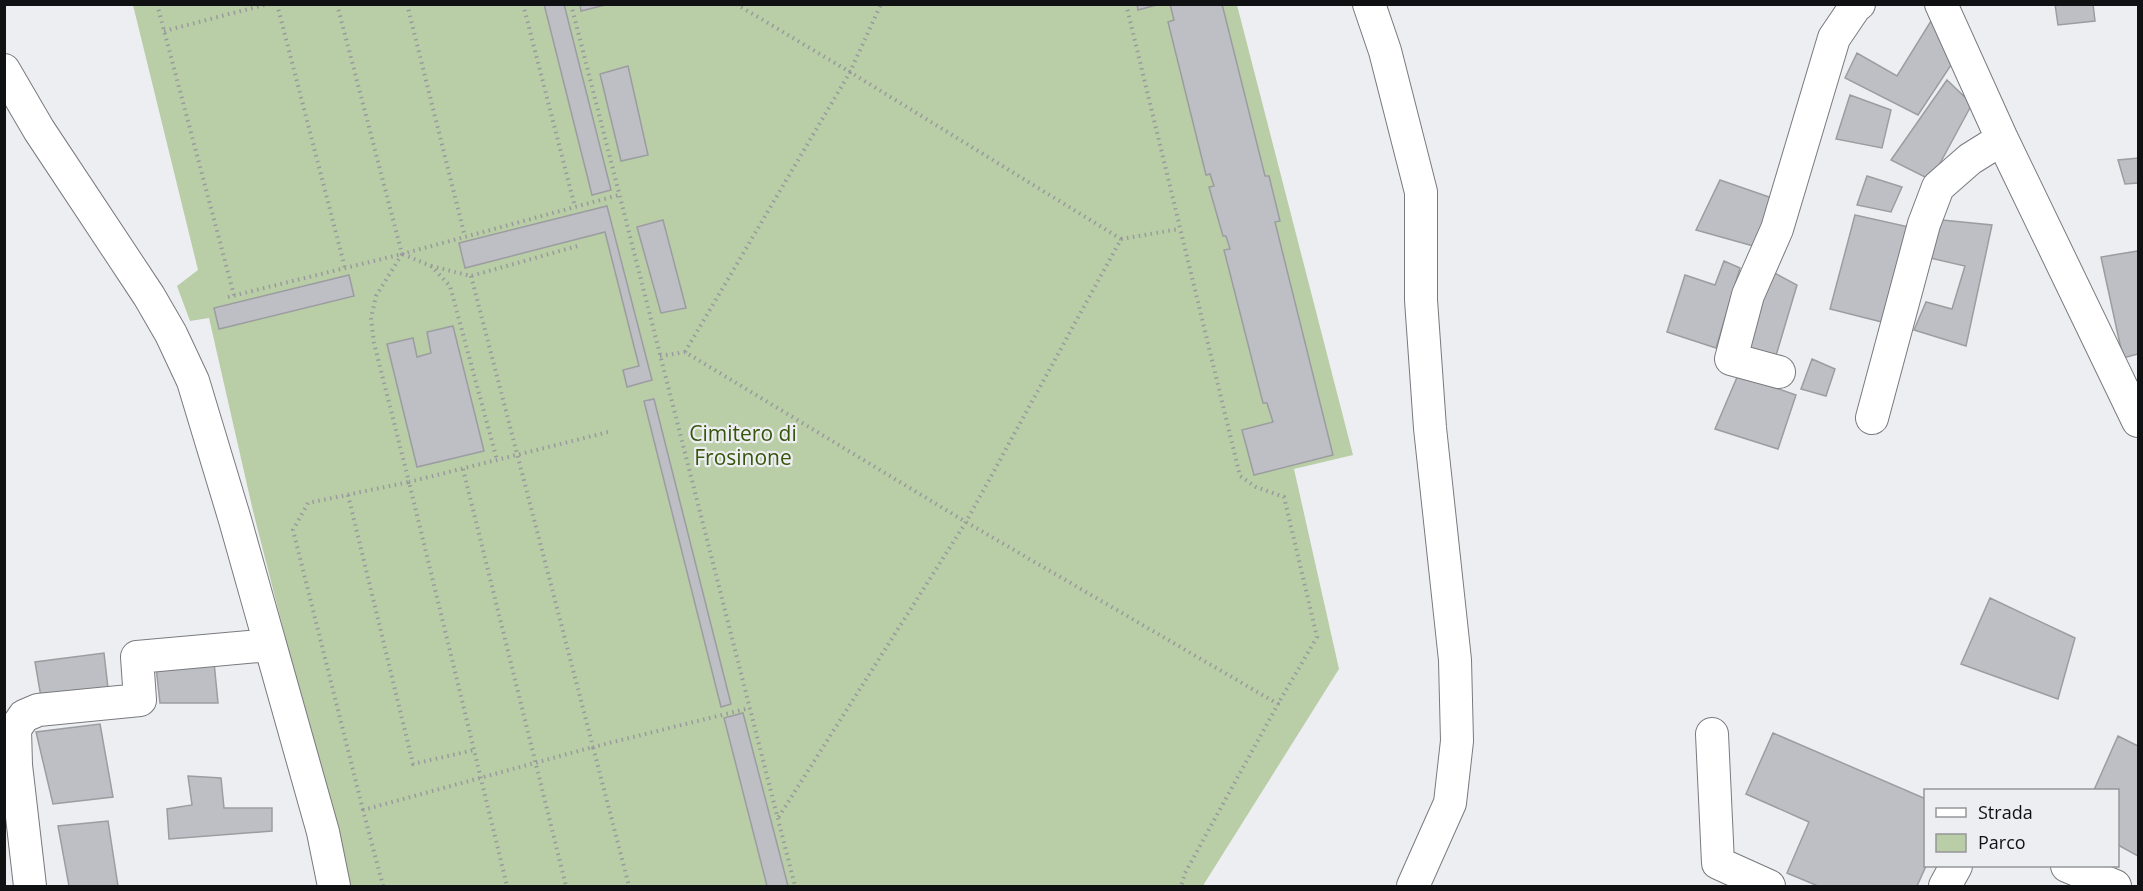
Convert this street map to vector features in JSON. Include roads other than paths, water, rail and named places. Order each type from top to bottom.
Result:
[{"type":"street","points":[[1369,4],[1385,51],[1421,192],[1421,300],[1430,428],[1455,660],[1457,741],[1450,803],[1413,886]]},
{"type":"street","points":[[1779,372],[1731,359],[1748,294],[1777,229],[1834,38],[1859,4]]},
{"type":"street","points":[[1941,4],[2002,139],[2139,421]]},
{"type":"street","points":[[4,70],[39,130],[149,296],[171,334],[188,372],[232,509],[323,832],[334,886]]},
{"type":"street","points":[[1872,418],[1924,224],[1938,187],[1970,159],[2002,139]]},
{"type":"street","points":[[30,886],[16,765],[15,729],[24,716],[38,710],[140,700],[137,657],[270,645]]},
{"type":"street","points":[[1712,734],[1718,863],[1769,886]]},
{"type":"street","points":[[1945,886],[1955,867]]},
{"type":"street","points":[[2069,867],[2115,886]]},
{"type":"park label","name":"Cimitero di Frosinone","points":[[743,445]]}]
